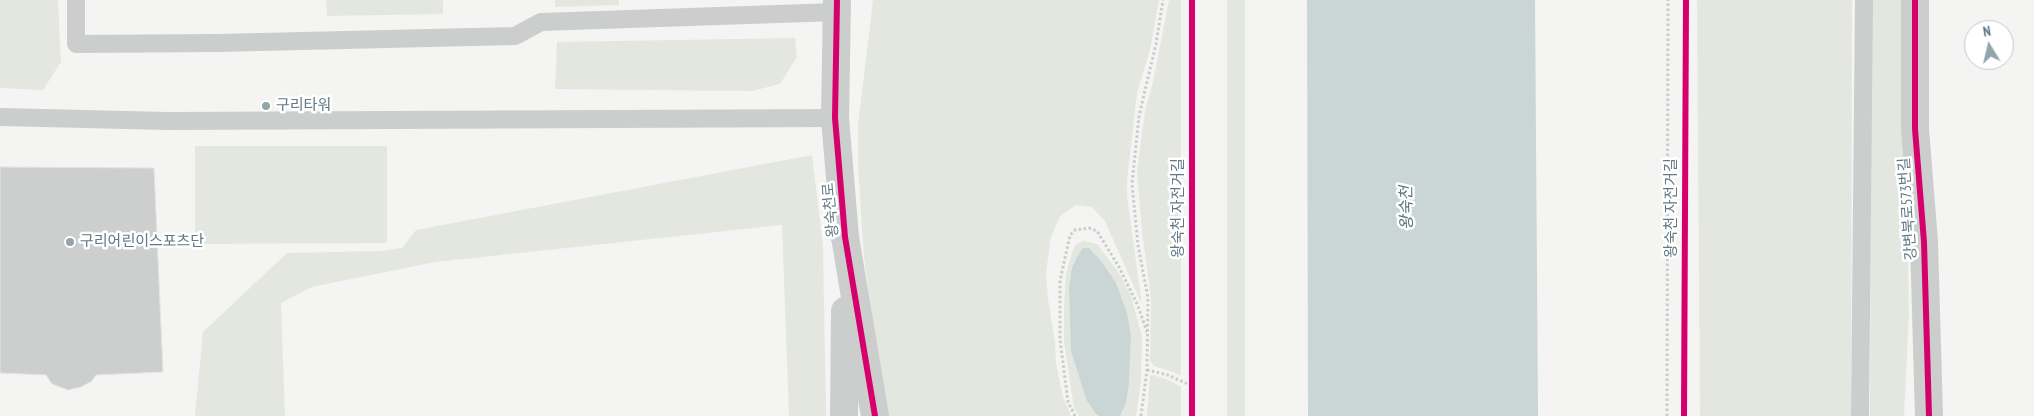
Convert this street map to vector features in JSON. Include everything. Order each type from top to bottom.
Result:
[{"type":"street","name":"강변북로573번길","points":[[1915,0],[1915,129],[1924,242],[1929,416]]},
{"type":"street","name":"왕숙천로","points":[[837,6],[836,118],[846,236],[875,416]]},
{"type":"street","name":"왕숙천로","points":[[844,416],[846,236]]},
{"type":"lane","points":[[76,0],[76,44],[217,43],[515,36],[541,22],[837,6]]},
{"type":"lane","points":[[1860,416],[1864,0]]},
{"type":"lane","points":[[0,117],[168,121],[836,118]]},
{"type":"path","points":[[1142,416],[1148,370],[1148,298],[1138,245],[1132,184],[1139,116],[1156,44],[1163,0]]},
{"type":"path","points":[[1667,416],[1668,0]]},
{"type":"path","points":[[1074,416],[1068,402],[1060,339],[1060,281],[1070,235],[1076,230],[1089,228],[1097,231],[1119,267],[1138,306],[1148,334]]},
{"type":"path","points":[[1148,370],[1168,375],[1192,386]]},
{"type":"path","points":[[1192,376],[1192,396]]},
{"type":"shaded area","points":[[0,0],[58,0],[61,62],[43,90],[0,88]]},
{"type":"shaded area","points":[[326,0],[443,0],[443,14],[327,16]]},
{"type":"shaded area","points":[[555,0],[619,0],[619,5],[555,7]]},
{"type":"shaded area","points":[[873,0],[1159,0],[1150,50],[1137,93],[1127,180],[1127,196],[1142,305],[1105,221],[1092,207],[1076,205],[1060,216],[1050,240],[1046,275],[1048,299],[1055,342],[1056,363],[1063,397],[1071,416],[886,416],[864,257],[858,166],[858,125]]},
{"type":"shaded area","points":[[1169,0],[1181,0],[1181,375],[1154,366],[1150,361],[1151,298],[1142,232],[1137,171],[1145,111],[1153,82]]},
{"type":"shaded area","points":[[1227,0],[1245,0],[1245,416],[1227,416]]},
{"type":"shaded area","points":[[1697,0],[1852,0],[1851,416],[1700,416]]},
{"type":"shaded area","points":[[1871,0],[1903,0],[1909,315],[1904,416],[1870,416]]},
{"type":"shaded area","points":[[795,38],[797,57],[780,84],[752,91],[555,89],[557,42]]},
{"type":"shaded area","points":[[195,146],[387,146],[387,243],[195,244]]},
{"type":"shaded area","points":[[812,155],[823,247],[826,416],[789,416],[782,225],[435,262],[312,287],[281,303],[285,416],[195,416],[203,332],[287,253],[381,251],[402,248],[416,230]]},
{"type":"shaded area","points":[[1084,241],[1097,244],[1119,273],[1131,296],[1142,337],[1141,381],[1136,416],[1120,416],[1126,403],[1129,384],[1131,336],[1072,268],[1069,287],[1071,352],[1087,401],[1099,416],[1079,416],[1074,408],[1064,342],[1064,308],[1066,275],[1072,252],[1076,244]]},
{"type":"shaded area","points":[[1153,375],[1171,381],[1181,387],[1181,416],[1147,416],[1150,376]]},
{"type":"water","name":"왕숙천","points":[[1307,0],[1535,0],[1538,416],[1308,416]]},
{"type":"water","points":[[1083,248],[1089,248],[1101,261],[1116,283],[1127,313],[1131,336],[1129,384],[1126,403],[1120,416],[1099,416],[1095,413],[1087,401],[1071,352],[1069,287],[1072,268]]},
{"type":"building","points":[[0,167],[154,168],[163,372],[96,375],[92,381],[81,387],[68,390],[52,384],[46,375],[0,373]]},
{"type":"cycle path","points":[[837,0],[835,118],[845,237],[875,416]]},
{"type":"cycle path","name":"왕숙천 자전거길","points":[[1192,0],[1192,416]]},
{"type":"cycle path","name":"왕숙천 자전거길","points":[[1684,416],[1686,0]]},
{"type":"cycle path","points":[[1915,0],[1915,129],[1924,242],[1929,416]]},
{"type":"place","name":"구리타워","points":[[266,106]]},
{"type":"place","name":"구리어린이스포츠단","points":[[70,242]]}]
